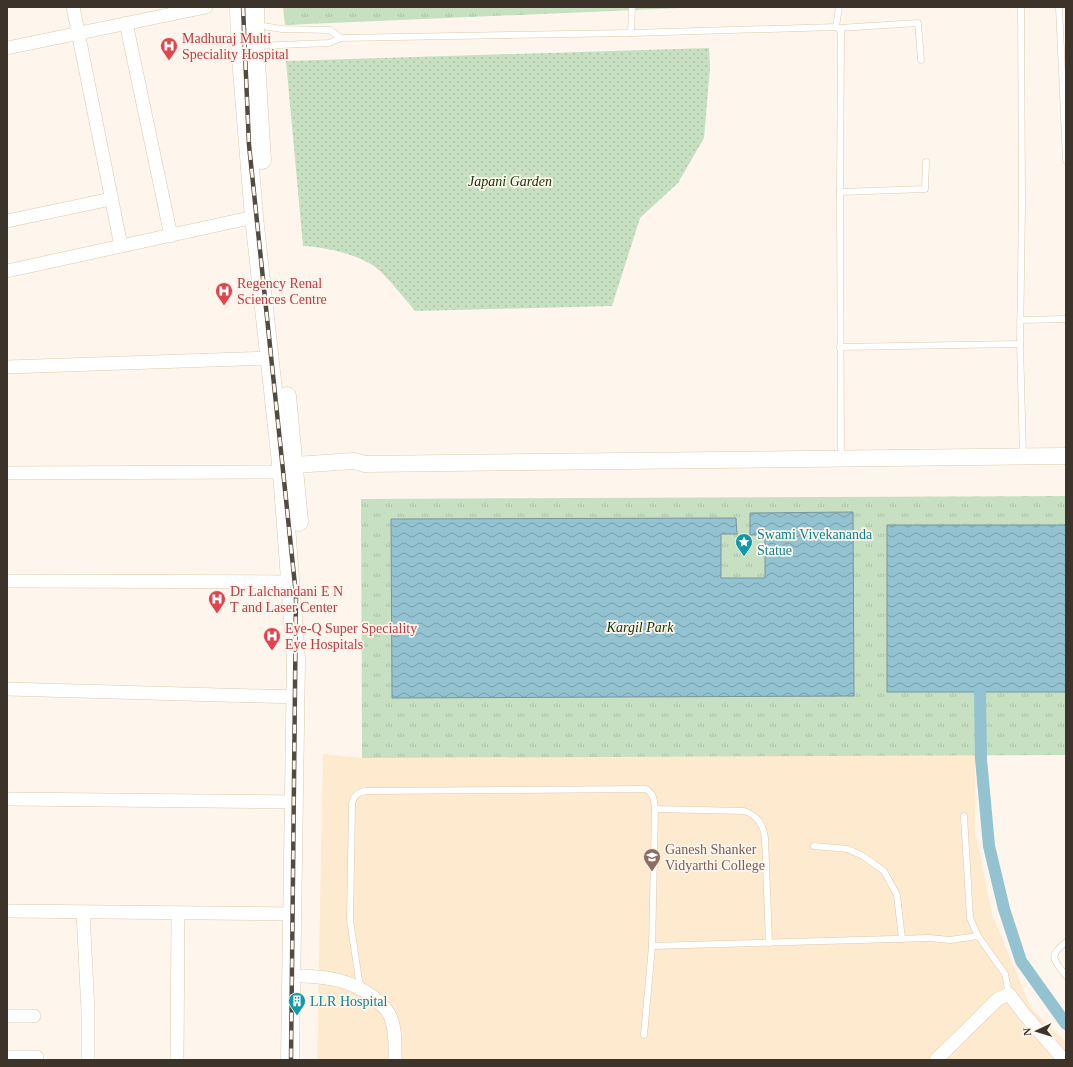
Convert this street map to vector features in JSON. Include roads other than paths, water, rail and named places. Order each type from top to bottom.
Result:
[{"type":"main road","points":[[240,7],[248,46],[290,470],[307,660],[299,847],[293,914],[290,1060]]},
{"type":"main road","points":[[255,7],[255,25],[248,46],[254,218],[270,358],[290,470],[292,582],[296,659],[294,802],[299,847],[302,976],[300,1060]]},
{"type":"street","points":[[73,7],[121,246]]},
{"type":"street","points":[[7,48],[206,7]]},
{"type":"street","points":[[126,23],[171,236]]},
{"type":"street","points":[[7,221],[111,199]]},
{"type":"street","points":[[7,271],[254,218]]},
{"type":"street","points":[[7,367],[270,358]]},
{"type":"street","points":[[7,473],[290,470],[354,461],[365,464],[1066,456]]},
{"type":"street","points":[[7,581],[292,582]]},
{"type":"street","points":[[7,690],[296,697]]},
{"type":"street","points":[[7,799],[294,802]]},
{"type":"street","points":[[7,911],[293,914]]},
{"type":"street","points":[[83,912],[88,1011],[88,1060]]},
{"type":"street","points":[[177,1060],[178,913]]},
{"type":"street","points":[[302,976],[327,977],[360,987],[384,1005],[392,1019],[395,1035],[395,1060]]},
{"type":"street","points":[[936,1060],[998,998],[1009,994],[1024,1014],[1064,1060]]},
{"type":"street","points":[[7,1016],[34,1016]]},
{"type":"street","points":[[7,1057],[37,1057]]},
{"type":"lane","points":[[631,33],[632,7]]},
{"type":"lane","points":[[839,7],[838,27],[842,36],[840,192],[842,459]]},
{"type":"lane","points":[[1021,7],[1022,205],[1020,344],[1023,456]]},
{"type":"lane","points":[[1059,7],[1066,160]]},
{"type":"lane","points":[[248,46],[329,42],[341,38],[631,33],[838,27],[918,23],[921,60]]},
{"type":"lane","points":[[255,25],[282,29],[330,30],[341,38]]},
{"type":"lane","points":[[840,192],[925,189],[926,162]]},
{"type":"lane","points":[[1020,320],[1066,319]]},
{"type":"lane","points":[[840,347],[1020,344]]},
{"type":"lane","points":[[360,987],[350,920],[352,803],[354,797],[358,793],[365,791],[646,789],[651,792],[655,809],[652,946],[644,1035]]},
{"type":"lane","points":[[655,809],[744,811],[759,820],[764,828],[765,838],[769,943]]},
{"type":"lane","points":[[964,816],[969,909],[973,926],[978,936],[1008,979],[1009,994]]},
{"type":"lane","points":[[814,846],[848,849],[863,856],[884,871],[897,895],[902,939]]},
{"type":"lane","points":[[652,946],[902,939],[950,940],[978,936]]},
{"type":"lane","points":[[1066,942],[1055,951],[1054,954],[1057,963],[1066,976]]},
{"type":"water","points":[[853,512],[854,696],[392,698],[391,519],[736,518],[737,534],[721,534],[721,578],[765,578],[765,535],[750,535],[750,513]]},
{"type":"water","points":[[887,525],[1066,525],[1066,692],[887,692]]},
{"type":"waterway","points":[[980,692],[981,759],[989,846],[1004,909],[1021,961],[1066,1024]]},
{"type":"railway","points":[[243,7],[249,145],[296,595],[291,1060]]},
{"type":"place","name":"Madhuraj Multi Speciality Hospital","points":[[169,61]]},
{"type":"place","name":"Regency Renal Sciences Centre","points":[[224,306]]},
{"type":"place","name":"Swami Vivekananda Statue","points":[[744,557]]},
{"type":"place","name":"Dr Lalchandani E N T and Laser Center","points":[[217,614]]},
{"type":"place","name":"Eye-Q Super Speciality Eye Hospitals","points":[[272,651]]},
{"type":"place","name":"Ganesh Shanker Vidyarthi College","points":[[652,872]]},
{"type":"place","name":"LLR Hospital","points":[[297,1016]]},
{"type":"park label","name":"Japani Garden","points":[[510,181]]},
{"type":"park label","name":"Kargil Park","points":[[640,627]]}]
